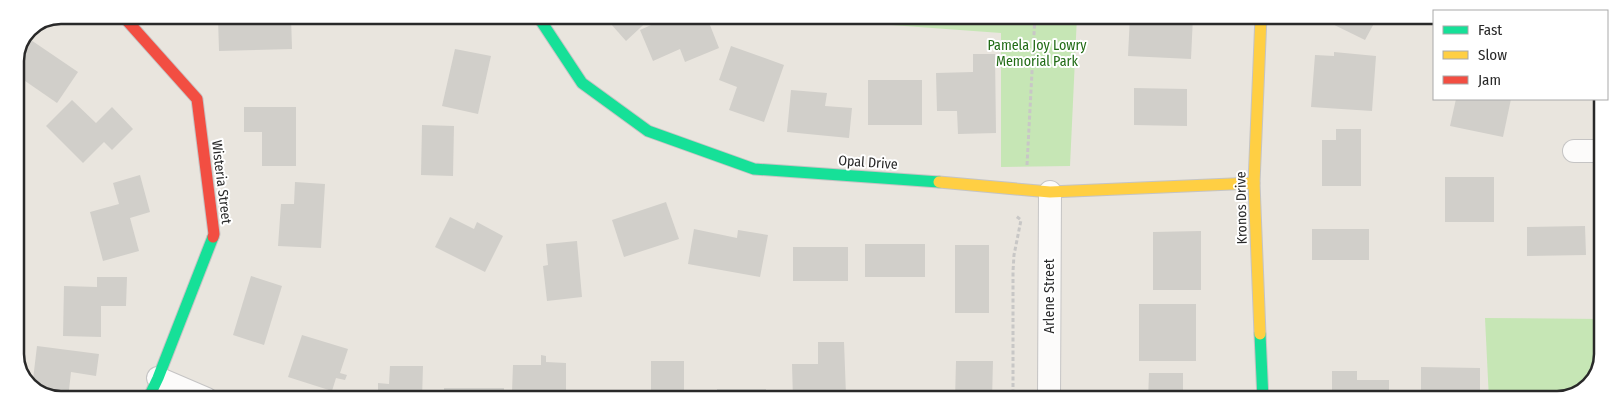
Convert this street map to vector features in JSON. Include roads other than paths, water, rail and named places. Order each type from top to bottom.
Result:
[{"type":"street","name":"Wisteria Street","points":[[130,24],[197,99],[214,234],[152,391]]},
{"type":"street","name":"Opal Drive","points":[[543,24],[582,82],[648,131],[754,169],[885,177],[1050,192],[1254,183]]},
{"type":"street","name":"Kronos Drive","points":[[1261,24],[1254,183],[1263,391]]},
{"type":"street","points":[[1574,151],[1594,151]]},
{"type":"street","name":"Arlene Street","points":[[1049,391],[1050,192]]},
{"type":"street","points":[[158,378],[188,391]]},
{"type":"park label","name":"Pamela Joy Lowry Memorial Park","points":[[1037,54]]}]
